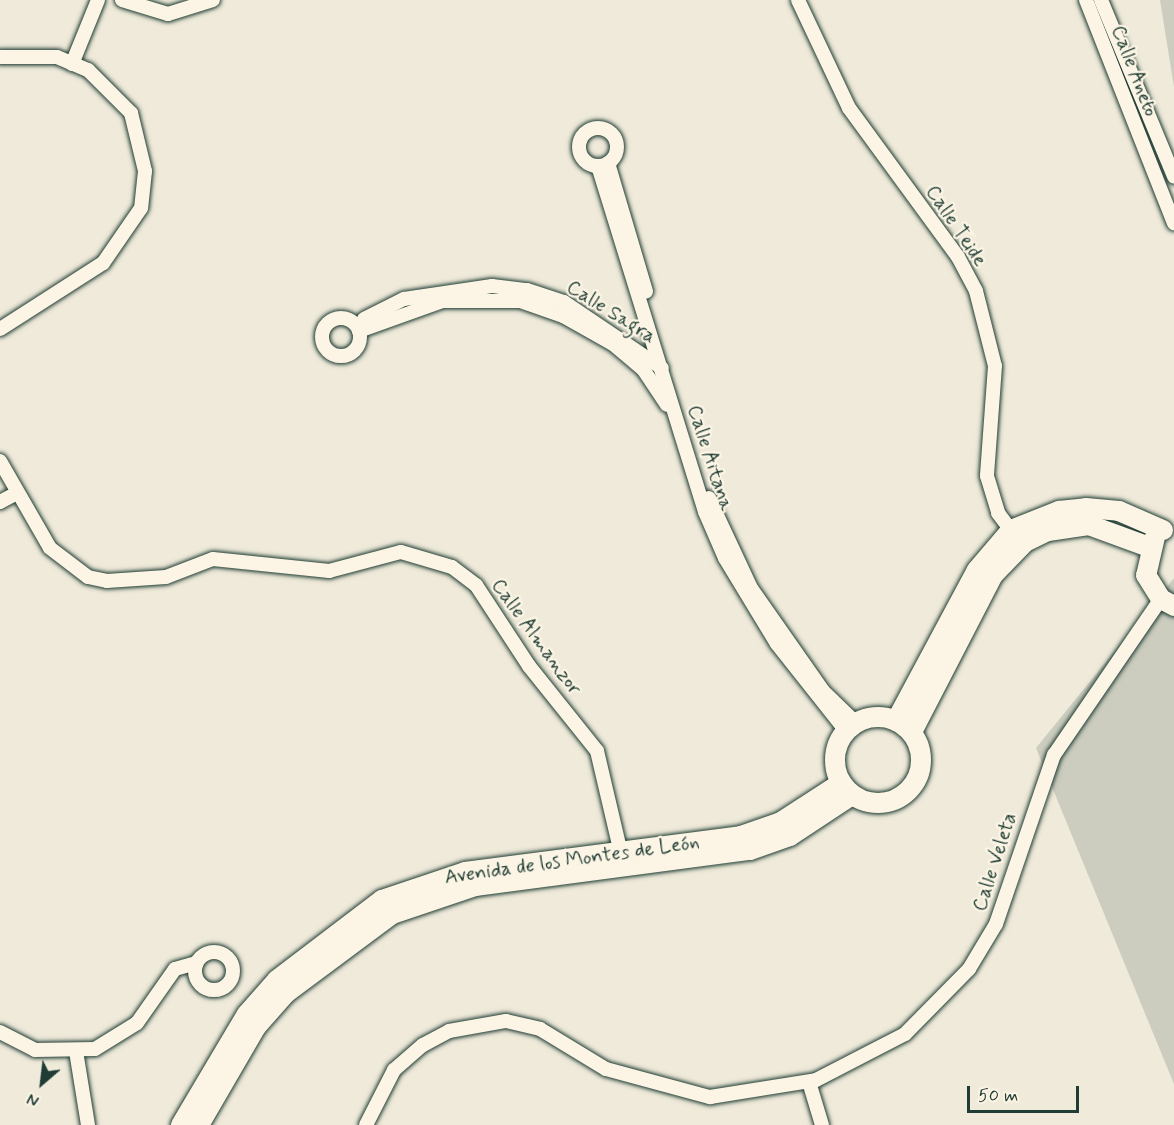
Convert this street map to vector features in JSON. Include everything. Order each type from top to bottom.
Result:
[{"type":"street","points":[[72,64],[98,0]]},
{"type":"street","points":[[122,0],[168,14],[213,0]]},
{"type":"street","name":"Calle Teide","points":[[798,0],[849,108],[958,257],[976,291],[995,366],[987,476],[998,513],[1011,530]]},
{"type":"street","name":"Calle Aneto","points":[[1086,0],[1174,223]]},
{"type":"street","name":"Calle Aneto","points":[[1101,0],[1174,176]]},
{"type":"street","points":[[0,57],[57,57],[88,70],[131,113],[142,141],[141,208],[103,263],[6,326],[0,341]]},
{"type":"street","name":"Calle Aitana","points":[[603,165],[647,345],[665,371],[707,494],[751,588],[851,727]]},
{"type":"street","name":"Calle Sagra","points":[[647,345],[629,343],[564,302],[527,290],[492,286],[404,299],[357,328],[443,301],[520,302],[563,316],[647,345],[665,371]]},
{"type":"street","points":[[629,343],[647,345]]},
{"type":"street","name":"Calle Sagra","points":[[647,345],[676,418]]},
{"type":"street","name":"Calle Aitana","points":[[665,371],[676,418],[705,512],[745,597],[851,727]]},
{"type":"street","name":"Calle Almanzor","points":[[0,461],[16,493],[50,548],[88,577],[107,581],[166,577],[213,559],[329,571],[401,552],[452,567],[476,585],[529,666],[597,751],[621,853]]},
{"type":"street","points":[[0,502],[16,493]]},
{"type":"street","points":[[904,727],[977,570],[1011,530],[1059,511],[1086,508],[1119,511],[1168,527],[1149,546],[1146,575],[1167,602]]},
{"type":"street","points":[[904,727],[993,575],[1025,542],[1048,531],[1089,525],[1149,546]]},
{"type":"street","name":"Calle Veleta","points":[[366,1125],[394,1070],[423,1045],[449,1031],[506,1021],[540,1029],[606,1069],[710,1097],[809,1082],[905,1035],[969,969],[996,924],[1054,755],[1167,602]]},
{"type":"street","points":[[883,717],[904,727],[922,758],[915,785],[893,802],[865,801],[847,789],[835,756],[851,727],[883,717]]},
{"type":"street","name":"Avenida de los Montes de León","points":[[181,1125],[247,1014],[277,980],[382,900],[465,872],[741,836],[781,822],[847,789]]},
{"type":"street","name":"Avenida de los Montes de León","points":[[199,1125],[256,1027],[286,993],[392,914],[475,886],[750,850],[825,817],[847,789]]},
{"type":"street","points":[[0,1032],[35,1050],[76,1051],[116,1039],[137,1023],[175,969],[196,963]]},
{"type":"street","points":[[76,1051],[88,1125]]},
{"type":"street","points":[[809,1082],[822,1125]]},
{"type":"shaded area","points":[[1160,0],[1174,0],[1174,87]]},
{"type":"shaded area","points":[[1174,578],[1174,1084],[1036,748]]}]
